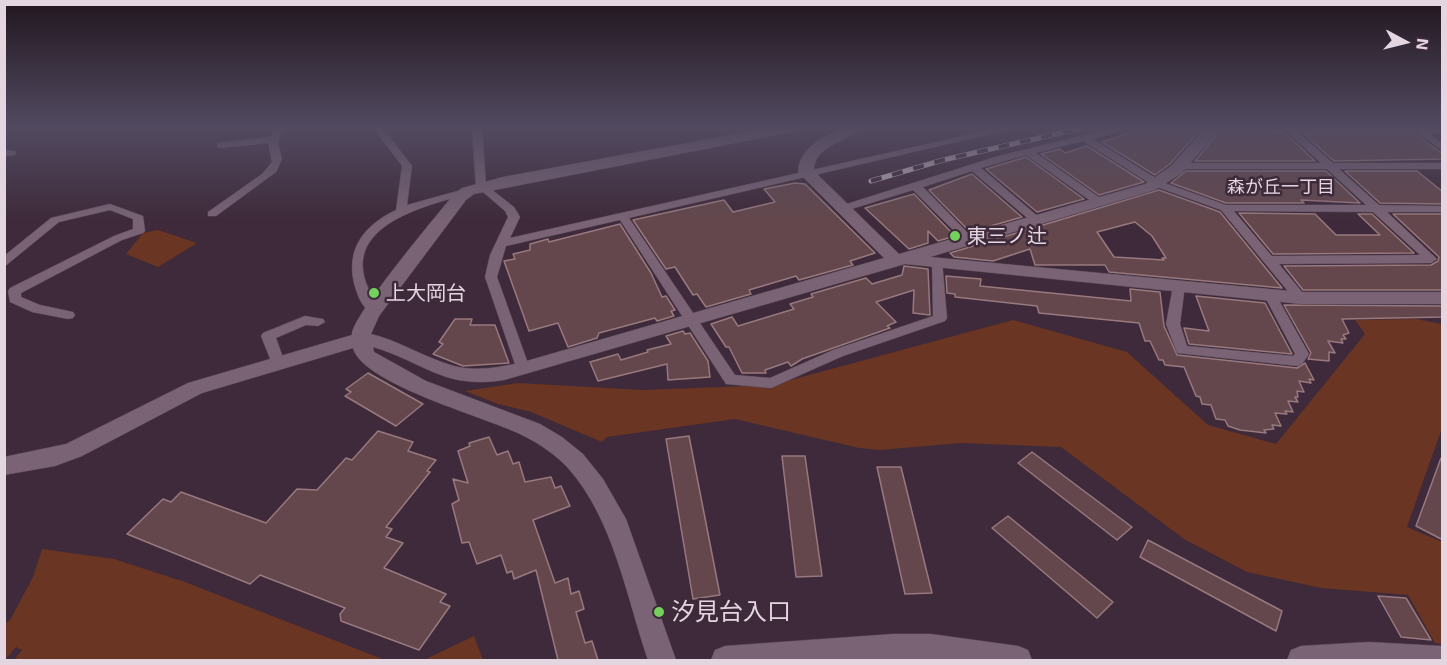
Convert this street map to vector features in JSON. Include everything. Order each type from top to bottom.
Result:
[{"type":"street","points":[[212,214],[236,195],[266,177],[276,166],[277,159]]},
{"type":"street","points":[[401,212],[407,165],[402,159]]},
{"type":"street","points":[[476,159],[475,189],[448,212],[363,324],[361,339],[363,351],[367,357],[418,386],[531,427],[556,442],[578,463],[603,497],[614,519],[662,660]]},
{"type":"street","points":[[374,309],[366,301],[362,291],[358,267],[360,248],[375,229],[401,212],[475,189],[631,159]]},
{"type":"street","points":[[809,159],[805,167],[808,175],[841,209],[898,260],[1301,298],[1443,298]]},
{"type":"street","points":[[501,244],[877,159]]},
{"type":"street","points":[[841,209],[1005,159]]},
{"type":"street","points":[[1038,159],[1099,202]]},
{"type":"street","points":[[1118,159],[1158,184],[1226,208],[1443,209]]},
{"type":"street","points":[[4,466],[55,457],[195,388],[361,339],[382,342],[446,371],[467,375],[488,375],[524,369],[1158,184],[1184,159]]},
{"type":"street","points":[[1322,159],[1437,259]]},
{"type":"street","points":[[1178,166],[1443,166]]},
{"type":"street","points":[[973,167],[1036,220]]},
{"type":"street","points":[[915,185],[969,240]]},
{"type":"street","points":[[475,189],[510,209],[514,217],[513,225],[501,244],[491,277],[524,369]]},
{"type":"street","points":[[4,263],[55,220],[110,207],[139,218],[145,230],[118,238],[14,291],[15,299],[37,309],[68,315]]},
{"type":"street","points":[[1226,208],[1301,298]]},
{"type":"street","points":[[623,217],[730,380],[771,383],[838,353],[940,318],[938,263]]},
{"type":"street","points":[[1269,260],[1437,259]]},
{"type":"street","points":[[1179,286],[1173,324],[1182,350],[1297,361],[1302,354],[1270,295]]},
{"type":"street","points":[[278,363],[268,336],[305,320],[318,322]]},
{"type":"street","points":[[725,660],[893,647],[931,648],[1018,660]]},
{"type":"street","points":[[1301,660],[1379,656],[1443,660]]},
{"type":"shaded area","points":[[158,230],[197,243],[158,267],[126,254],[143,233]]},
{"type":"shaded area","points":[[1416,319],[1442,324],[1442,428],[1407,527],[1442,542],[1442,644],[1435,643],[1408,595],[1321,588],[1247,572],[1184,539],[1061,447],[961,443],[880,450],[859,448],[735,419],[607,437],[602,442],[531,412],[498,404],[465,391],[518,383],[643,390],[772,385],[1013,320],[1127,352],[1208,425],[1276,444],[1365,334],[1355,320]]},
{"type":"shaded area","points":[[42,549],[114,559],[185,582],[385,660],[14,660],[22,650],[16,647],[5,660],[5,624],[10,620],[33,577]]},
{"type":"shaded area","points":[[474,636],[483,660],[424,660]]},
{"type":"building","points":[[1019,159],[1029,159],[1084,199],[1037,212],[986,169]]},
{"type":"building","points":[[1048,159],[1108,159],[1144,182],[1099,195]]},
{"type":"building","points":[[1129,159],[1174,159],[1155,175]]},
{"type":"building","points":[[1197,159],[1313,159],[1315,161],[1195,161]]},
{"type":"building","points":[[1332,159],[1441,159],[1334,161]]},
{"type":"building","points":[[1186,171],[1326,171],[1360,203],[1301,200],[1304,203],[1226,203],[1171,183]]},
{"type":"building","points":[[1345,171],[1417,171],[1443,192],[1443,204],[1380,203]]},
{"type":"building","points":[[972,174],[1022,217],[970,232],[929,190]]},
{"type":"building","points":[[795,183],[805,184],[875,253],[850,261],[853,265],[799,280],[796,276],[749,290],[751,294],[706,307],[697,294],[693,295],[675,267],[666,269],[633,220],[724,200],[733,212],[775,202],[764,189]]},
{"type":"building","points":[[1159,190],[1220,212],[1282,288],[1109,272],[1105,265],[1035,265],[1030,249],[993,261],[954,257],[950,253]],"holes":[[[1135,222],[1152,236],[1166,258],[1162,258],[1164,260],[1114,257],[1097,232]]]},
{"type":"building","points":[[914,194],[955,236],[938,241],[928,231],[928,243],[909,249],[865,208]]},
{"type":"building","points":[[1239,213],[1315,214],[1336,235],[1380,235],[1358,214],[1372,214],[1414,253],[1273,254]]},
{"type":"building","points":[[1393,214],[1443,214],[1443,290],[1303,290],[1284,266],[1431,265],[1438,261],[1439,257]]},
{"type":"building","points":[[620,224],[651,273],[662,297],[666,296],[675,310],[671,311],[674,316],[657,321],[655,318],[599,333],[597,338],[568,347],[558,323],[529,331],[504,261],[515,259],[513,254],[530,250],[530,244],[548,239],[549,242]]},
{"type":"building","points":[[904,266],[928,269],[930,315],[913,313],[914,290],[876,302],[896,322],[887,326],[890,328],[802,359],[791,366],[788,362],[765,370],[766,373],[742,373],[729,347],[726,347],[711,324],[732,317],[738,326],[794,309],[790,304],[813,297],[811,294],[866,278],[872,284],[902,275]]},
{"type":"building","points":[[946,276],[981,279],[980,286],[1131,301],[1130,289],[1160,292],[1164,326],[1177,355],[1297,368],[1305,363],[1314,380],[1309,379],[1311,383],[1299,381],[1304,392],[1297,391],[1298,397],[1295,397],[1298,402],[1288,401],[1293,412],[1275,413],[1281,426],[1272,425],[1274,429],[1264,430],[1266,433],[1240,430],[1228,426],[1225,420],[1216,419],[1211,405],[1202,404],[1200,397],[1196,396],[1184,367],[1165,365],[1163,360],[1159,360],[1150,341],[1145,341],[1139,323],[1039,313],[1037,306],[955,297],[955,294],[947,293]]},
{"type":"building","points":[[1196,296],[1265,303],[1292,354],[1189,344],[1184,328],[1209,331]]},
{"type":"building","points":[[1284,305],[1443,306],[1443,317],[1342,319],[1349,333],[1343,335],[1346,339],[1341,339],[1343,343],[1328,341],[1335,353],[1329,352],[1329,361],[1308,359],[1311,353]]},
{"type":"building","points":[[455,319],[472,319],[470,325],[495,325],[509,363],[463,366],[433,354],[443,344],[439,342]]},
{"type":"building","points":[[683,331],[685,334],[690,333],[708,361],[710,377],[668,380],[667,364],[598,381],[590,362],[618,354],[621,360],[648,352],[647,350],[671,344],[666,336]]},
{"type":"building","points":[[368,373],[423,404],[396,426],[345,396],[351,392],[346,389]]},
{"type":"building","points":[[378,431],[413,442],[408,451],[436,460],[427,471],[430,472],[386,527],[392,529],[386,537],[403,543],[384,568],[446,594],[440,602],[450,606],[419,650],[341,621],[340,614],[345,608],[260,575],[250,584],[127,534],[163,499],[171,502],[181,492],[266,523],[297,489],[317,490],[346,458],[352,460]]},
{"type":"building","points":[[689,436],[720,595],[693,599],[666,439]]},
{"type":"building","points":[[489,437],[497,455],[508,451],[513,464],[519,462],[525,482],[551,477],[555,488],[561,486],[570,506],[533,520],[555,583],[568,578],[571,594],[579,591],[584,609],[576,612],[585,643],[592,641],[598,660],[558,660],[536,570],[514,579],[512,571],[507,573],[501,555],[477,564],[469,542],[462,543],[452,504],[459,500],[453,479],[468,483],[458,451],[470,446],[469,443]]},
{"type":"building","points":[[1032,452],[1132,527],[1117,540],[1018,463]]},
{"type":"building","points":[[782,456],[805,456],[822,576],[796,577]]},
{"type":"building","points":[[1441,458],[1443,458],[1443,540],[1416,526]]},
{"type":"building","points":[[877,467],[901,467],[932,593],[905,594]]},
{"type":"building","points":[[1008,516],[1113,602],[1097,618],[992,528]]},
{"type":"building","points":[[1148,540],[1282,611],[1276,631],[1140,557]]},
{"type":"building","points":[[1378,596],[1406,598],[1431,640],[1401,637]]},
{"type":"railway","points":[[871,181],[947,159]]},
{"type":"place","name":"東三ノ辻","points":[[955,236]]},
{"type":"place","name":"上大岡台","points":[[374,293]]},
{"type":"place","name":"汐見台入口","points":[[659,612]]},
{"type":"district","name":"森が丘一丁目","points":[[1281,187]]}]
